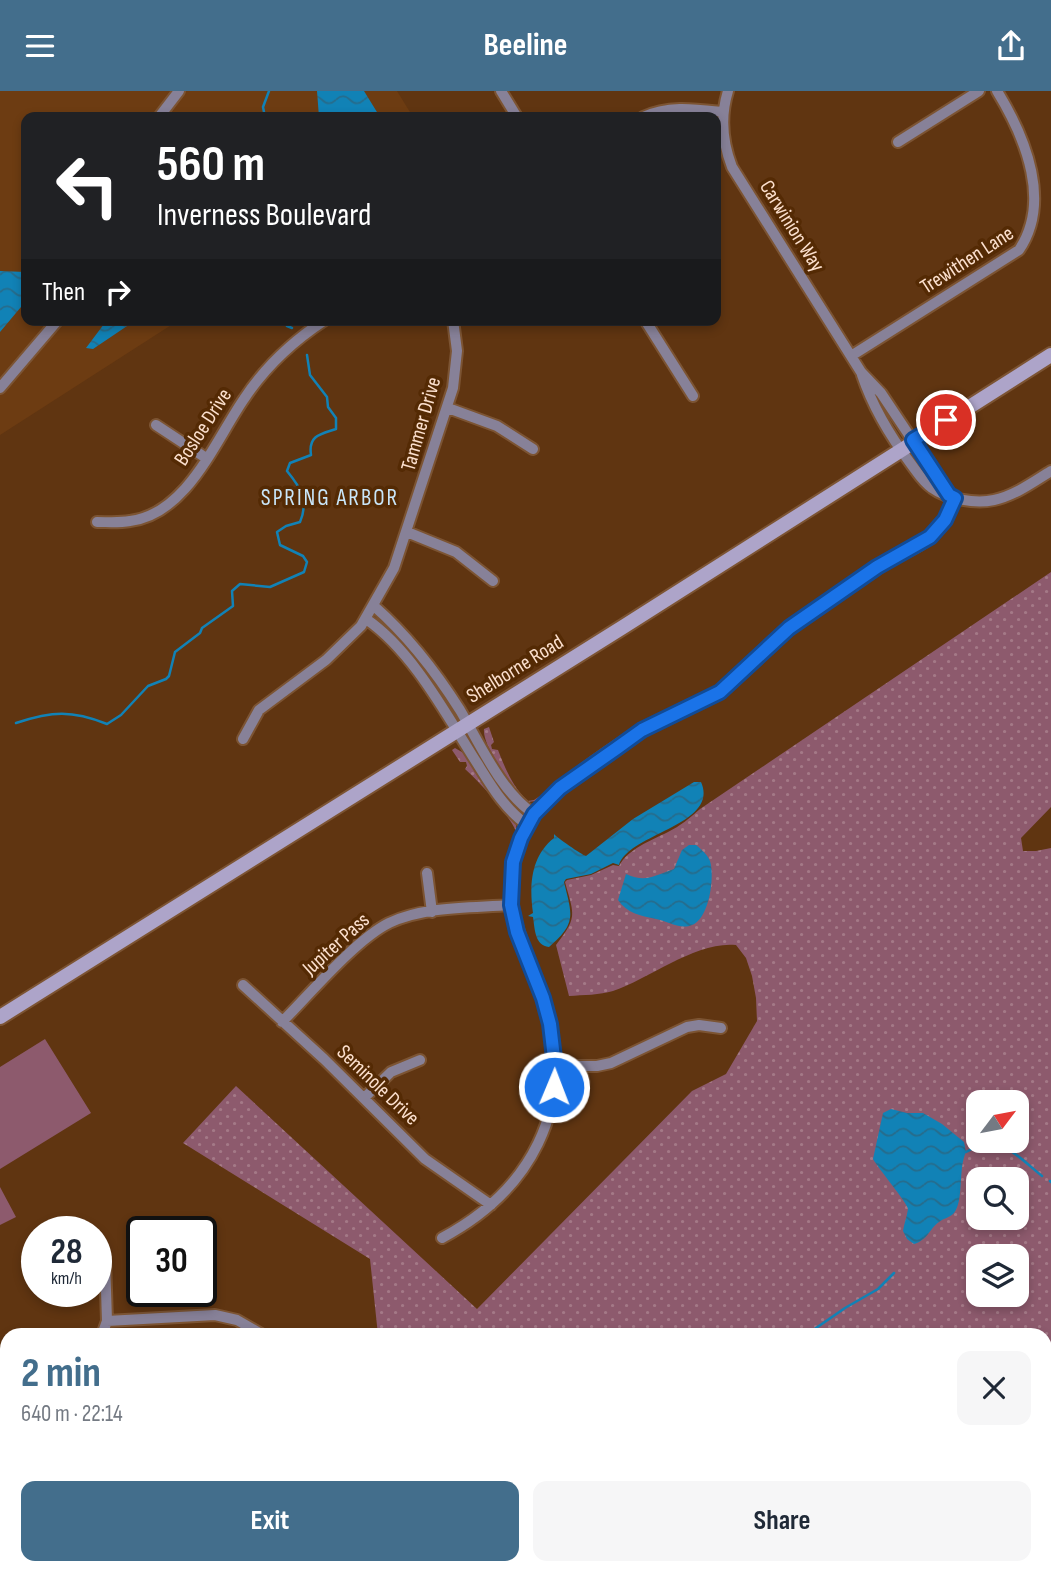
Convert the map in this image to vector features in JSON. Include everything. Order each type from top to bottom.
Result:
[{"type":"street","points":[[163,112],[179,91]]},
{"type":"street","points":[[501,91],[514,112]]},
{"type":"street","name":"Carwinion Way","points":[[728,91],[722,112],[726,149],[732,167],[861,372],[881,393],[952,496]]},
{"type":"street","points":[[898,142],[979,91]]},
{"type":"street","points":[[997,91],[1042,164]]},
{"type":"street","points":[[657,112],[679,108],[722,112]]},
{"type":"street","name":"Trewithen Lane","points":[[851,356],[1019,250],[1042,226]]},
{"type":"street","points":[[0,388],[53,326]]},
{"type":"street","name":"Bosloe Drive","points":[[97,522],[144,518],[162,509],[184,490],[265,371],[292,344],[317,326]]},
{"type":"street","name":"Tammer Drive","points":[[243,739],[259,710],[326,660],[371,613],[394,568],[449,408],[457,362],[454,326]]},
{"type":"street","points":[[649,326],[692,396]]},
{"type":"street","name":"Shelborne Road","points":[[0,1017],[1051,355]]},
{"type":"street","name":"Carwinion Way","points":[[861,372],[870,400],[900,449],[928,486],[940,494],[952,496]]},
{"type":"street","points":[[449,408],[497,426],[533,449]]},
{"type":"street","points":[[156,425],[206,458]]},
{"type":"street","points":[[442,1238],[467,1225],[491,1205],[523,1168],[543,1136],[551,1112],[554,1066],[548,1016],[520,942],[511,905],[513,862],[534,814],[560,788],[642,730],[720,692],[789,628],[877,567],[930,537],[945,520],[952,496],[985,501],[997,499],[1051,471]]},
{"type":"street","points":[[407,532],[456,552],[493,581]]},
{"type":"street","points":[[371,613],[424,659],[501,801],[527,825]]},
{"type":"street","points":[[462,727],[512,795],[534,814]]},
{"type":"street","points":[[427,873],[432,912]]},
{"type":"street","name":"Jupiter Pass","points":[[282,1022],[369,935],[396,920],[432,912],[511,905]]},
{"type":"street","name":"Seminole Drive","points":[[243,985],[425,1159],[491,1205]]},
{"type":"street","points":[[554,1066],[604,1065],[618,1061],[668,1034],[687,1027],[699,1025],[721,1028]]},
{"type":"street","points":[[364,1098],[391,1072],[420,1060]]},
{"type":"street","points":[[104,1328],[107,1307]]},
{"type":"street","points":[[107,1321],[215,1315],[237,1320],[251,1328]]},
{"type":"shaded area","points":[[0,91],[397,91],[410,112],[21,112],[21,326],[170,326],[0,435]]},
{"type":"shaded area","points":[[1051,572],[1051,807],[1021,838],[1023,851],[1051,848],[1051,1328],[377,1328],[370,1259],[183,1143],[236,1086],[477,1309],[692,1091],[726,1074],[757,1021],[752,976],[746,958],[736,945],[721,945],[690,954],[613,991],[569,996],[556,945],[568,928],[572,915],[565,882],[613,865],[619,866],[634,850],[677,827]]},
{"type":"shaded area","points":[[489,727],[494,742],[492,749],[498,750],[514,784],[528,801],[540,796],[537,801],[526,802],[500,767],[485,737],[484,729]]},
{"type":"shaded area","points":[[455,748],[467,755],[497,803],[516,824],[517,834],[487,791],[465,769],[466,762],[460,762],[452,750]]},
{"type":"shaded area","points":[[45,1039],[91,1113],[0,1169],[0,1067]]},
{"type":"shaded area","points":[[0,1187],[16,1217],[0,1225]]},
{"type":"water","points":[[317,91],[364,91],[377,112],[319,112]]},
{"type":"water","points":[[0,271],[21,272],[21,307],[0,332]]},
{"type":"water","points":[[102,326],[127,326],[93,349],[86,348]]},
{"type":"water","points":[[694,782],[701,782],[703,797],[698,809],[686,819],[639,845],[626,854],[619,865],[613,863],[591,874],[566,879],[564,882],[570,911],[568,925],[549,947],[544,946],[536,937],[533,917],[528,916],[533,913],[531,892],[536,862],[546,845],[554,838],[554,834],[586,856],[633,819]]},
{"type":"water","points":[[689,845],[696,845],[704,852],[711,868],[709,897],[698,921],[692,925],[678,926],[634,913],[618,900],[626,874],[644,878],[674,869],[682,850]]},
{"type":"water","points":[[891,1109],[923,1113],[964,1142],[966,1152],[957,1208],[952,1215],[914,1244],[907,1239],[903,1231],[907,1206],[873,1159],[883,1113]]},
{"type":"waterway","points":[[264,112],[263,107],[269,91]]},
{"type":"waterway","points":[[287,326],[292,328]]},
{"type":"waterway","points":[[16,723],[51,714],[72,714],[107,724],[121,715],[148,686],[169,676],[175,652],[233,606],[232,591],[240,584],[270,587],[304,572],[307,562],[303,556],[280,545],[277,532],[300,522],[304,508],[300,489],[287,471],[290,463],[311,455],[312,443],[317,436],[336,429],[336,418],[328,407],[327,397],[310,375],[307,355]]},
{"type":"waterway","points":[[1013,1153],[1042,1176]]},
{"type":"waterway","points":[[816,1328],[878,1289],[894,1273]]},
{"type":"district","name":"SPRING ARBOR","points":[[330,498]]},
{"type":"route","points":[[554,1087],[550,1024],[543,998],[520,942],[511,905],[513,862],[530,820],[546,800],[587,768],[642,730],[720,692],[789,628],[877,567],[930,537],[945,520],[955,498],[949,495],[930,469],[913,440],[946,420]]}]
